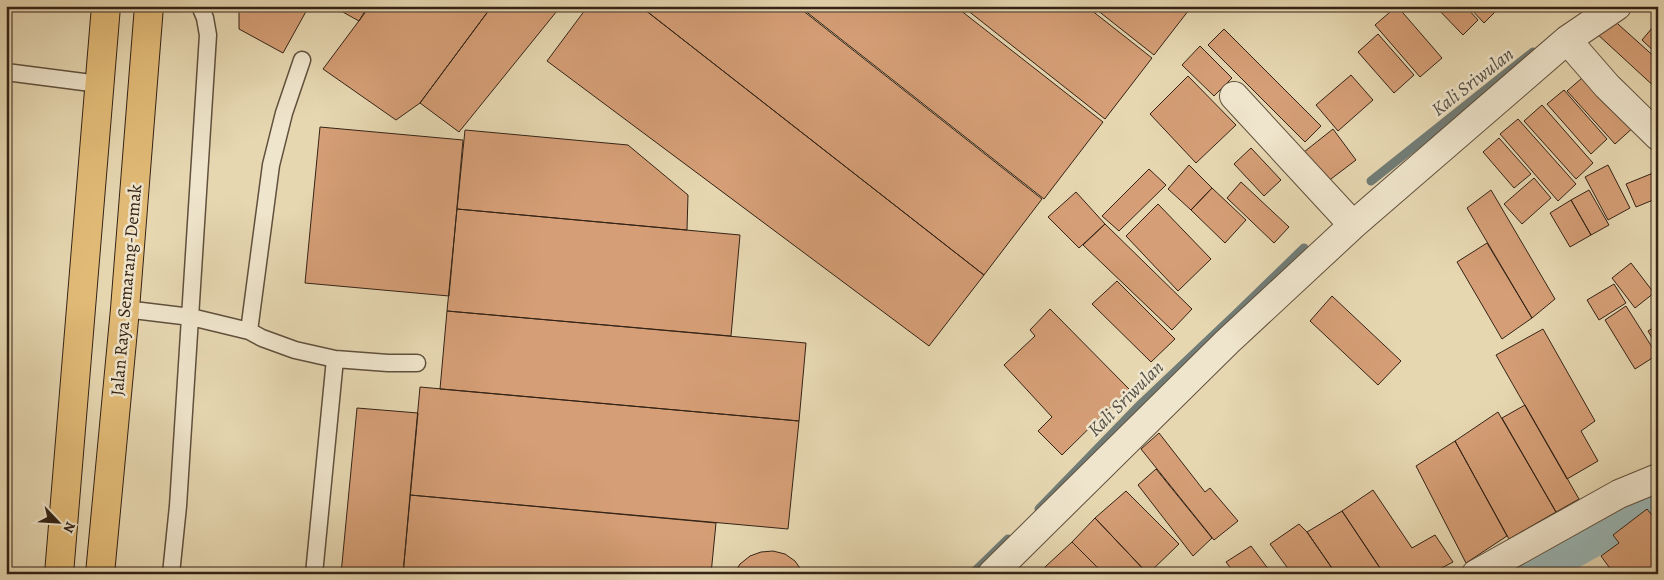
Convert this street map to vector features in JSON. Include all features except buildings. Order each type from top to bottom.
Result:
[{"type":"highway","points":[[59,574],[106,6]]},
{"type":"highway","name":"Jalan Raya Semarang-Demak","points":[[100,574],[125,309],[149,6]]},
{"type":"street","points":[[992,574],[1226,342],[1353,226],[1567,40],[1617,6]]},
{"type":"street","points":[[1567,40],[1607,86],[1658,136]]},
{"type":"street","points":[[1234,96],[1353,226]]},
{"type":"street","points":[[1476,574],[1619,494],[1658,478]]},
{"type":"lane","points":[[171,574],[178,506],[191,317],[208,35],[206,18],[200,6]]},
{"type":"lane","points":[[249,331],[271,165],[284,113],[302,60]]},
{"type":"lane","points":[[6,72],[99,84]]},
{"type":"lane","points":[[125,309],[191,317],[249,331],[262,338],[295,350],[335,359],[417,363]]},
{"type":"lane","points":[[314,574],[335,359]]},
{"type":"waterway","name":"Kali Sriwulan","points":[[1371,181],[1533,52]]},
{"type":"waterway","name":"Kali Sriwulan","points":[[1039,509],[1141,404],[1304,248]]},
{"type":"waterway","points":[[1516,574],[1650,499]]},
{"type":"waterway","name":"Kali Sriwulan","points":[[972,574],[1008,539]]}]
